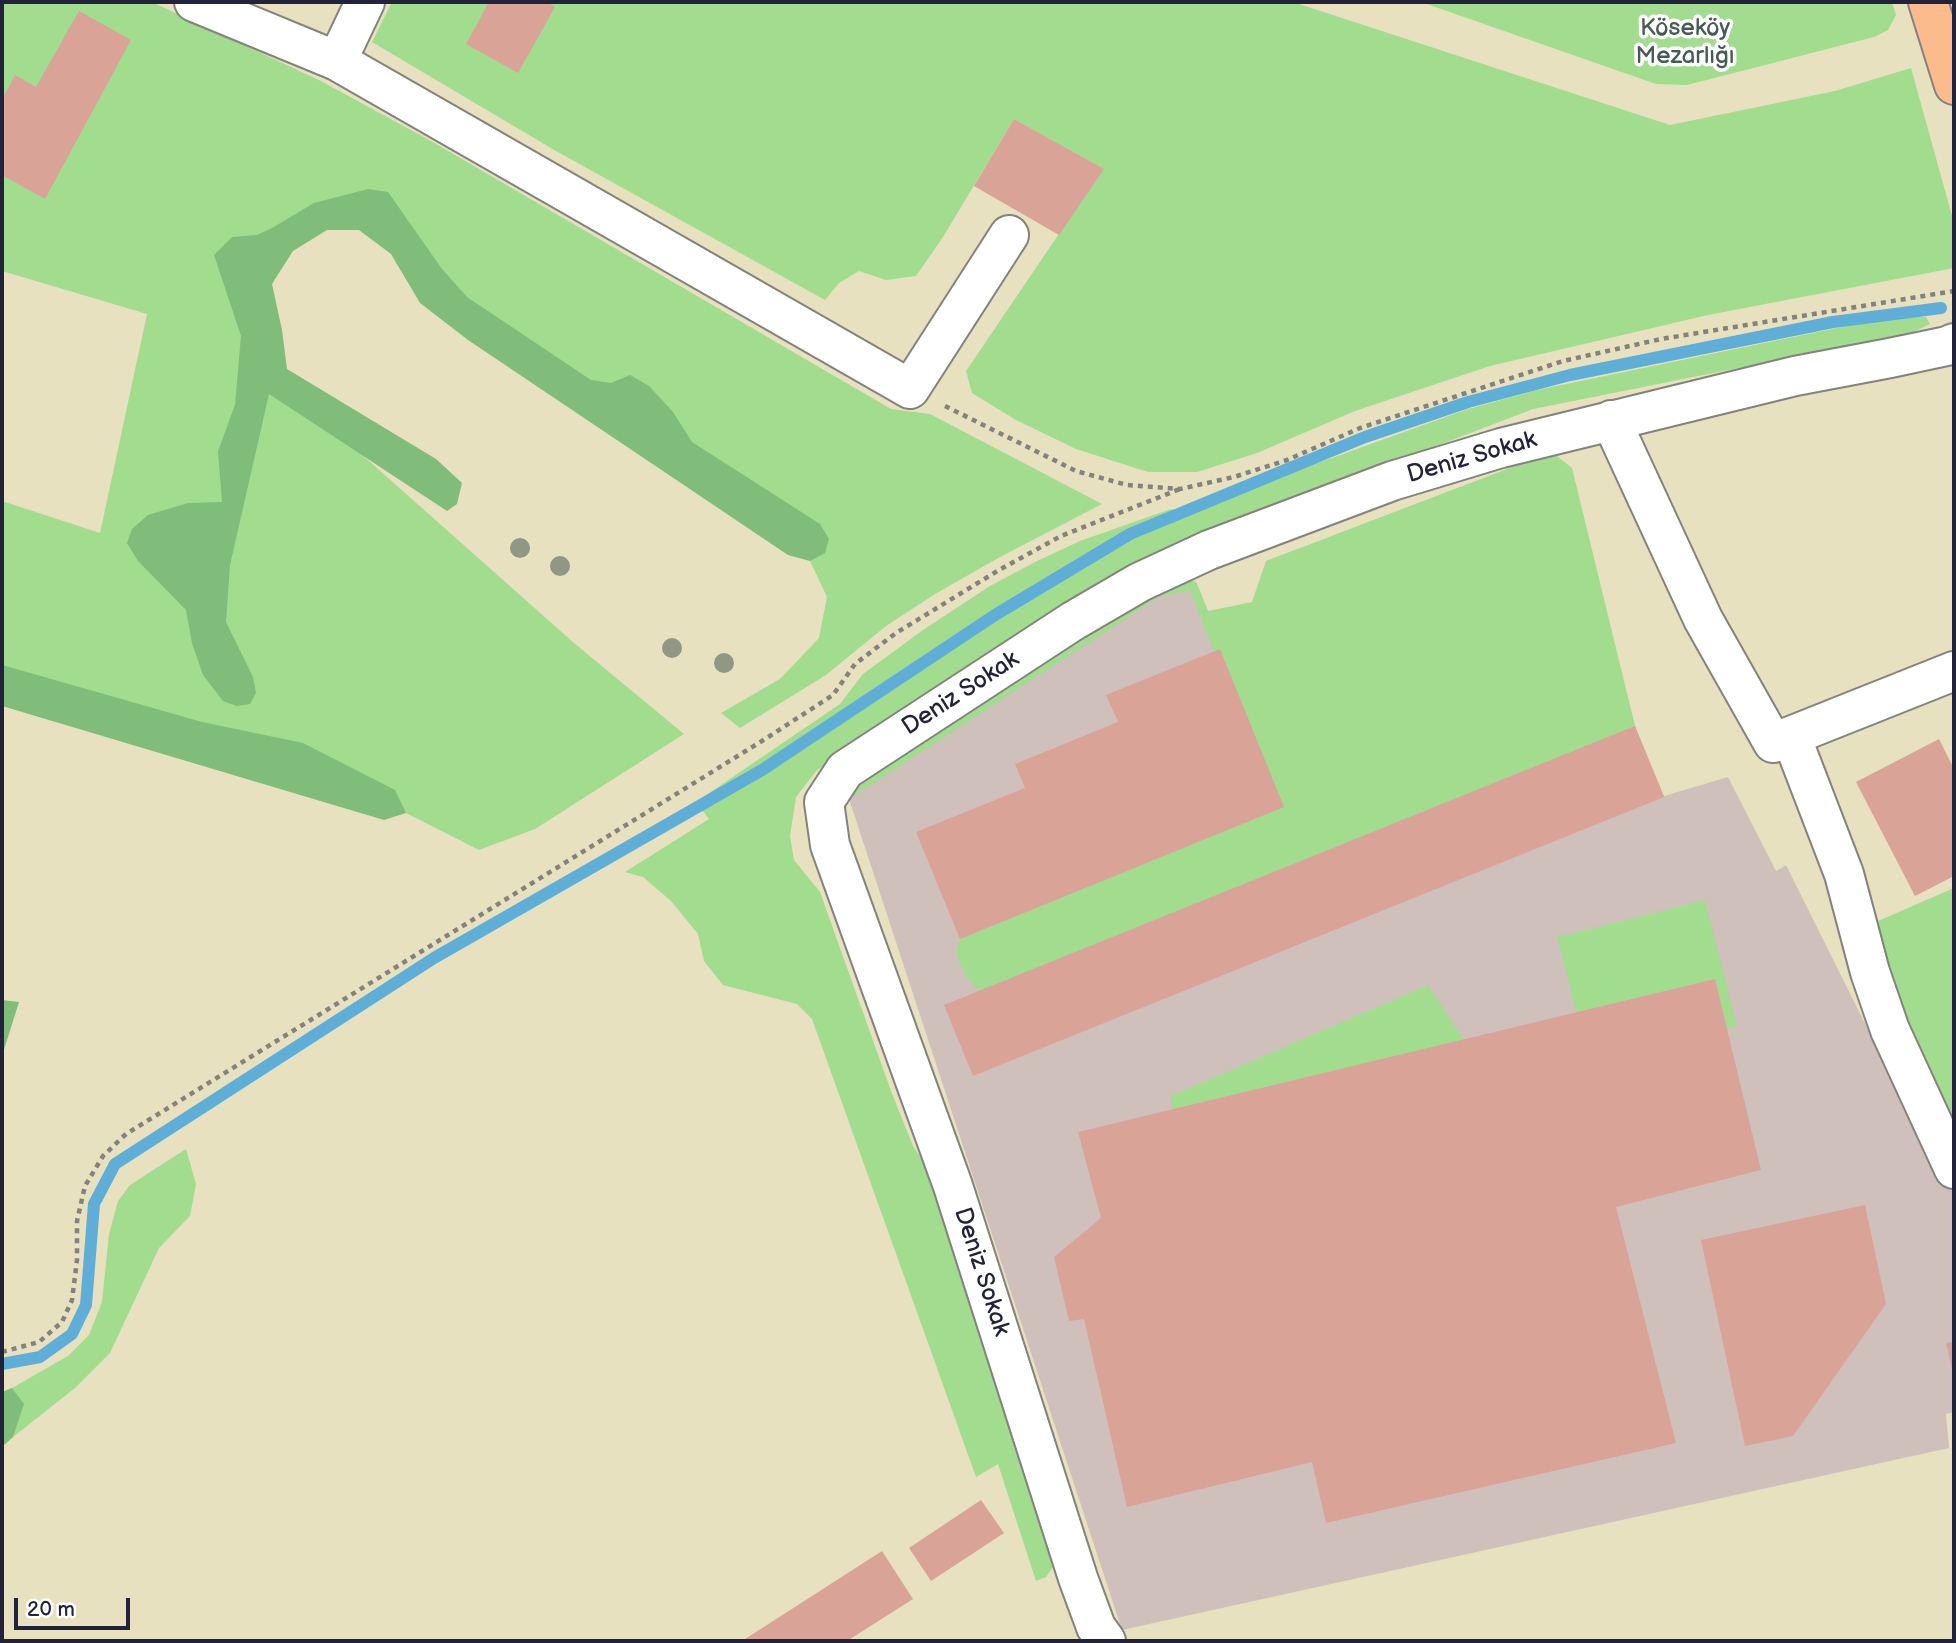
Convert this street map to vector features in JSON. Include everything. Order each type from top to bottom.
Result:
[{"type":"main road","points":[[1928,2],[1954,85]]},
{"type":"street","points":[[194,2],[337,61],[910,389],[1009,235]]},
{"type":"street","points":[[337,61],[365,2]]},
{"type":"street","name":"Deniz Sokak","points":[[1106,1641],[1096,1627],[1078,1578],[953,1186],[830,845],[824,802],[845,770],[1073,621],[1140,582],[1209,550],[1392,481],[1501,448],[1795,376],[1902,356],[1954,343]]},
{"type":"street","points":[[1611,420],[1703,619],[1773,743],[1954,671]]},
{"type":"street","points":[[1791,736],[1843,874],[1870,972],[1890,1030],[1954,1169]]},
{"type":"path","points":[[2,1352],[39,1342],[62,1322],[72,1300],[77,1260],[77,1221],[85,1185],[103,1156],[126,1134],[762,741],[833,695],[855,664],[896,633],[987,577],[1061,536],[1180,489],[1261,469],[1360,428],[1563,362],[1661,339],[1954,291]]},
{"type":"path","points":[[910,389],[1076,471],[1127,485],[1180,489]]},
{"type":"shaded area","points":[[1196,582],[1208,611],[1628,698],[1635,726],[1664,796],[1728,777],[1776,871],[1786,865],[1931,1156],[1954,1150],[1954,1412],[1946,1414],[1949,1448],[1122,1630],[849,799],[871,770],[1153,587]]},
{"type":"green space","points":[[2,2],[152,2],[321,81],[431,141],[891,409],[930,414],[1102,504],[935,594],[886,626],[826,675],[740,728],[721,713],[780,679],[819,638],[827,597],[810,561],[807,546],[463,318],[362,213],[295,232],[264,273],[269,393],[360,453],[574,643],[684,734],[535,829],[479,850],[406,813],[2,691],[2,501],[100,533],[147,314],[2,271]]},
{"type":"green space","points":[[392,2],[1293,2],[1670,125],[1835,91],[1911,68],[1954,223],[1954,268],[1708,315],[1490,366],[1355,411],[1257,453],[1197,472],[1148,472],[1076,449],[1016,420],[972,393],[966,371],[1103,169],[1014,119],[943,237],[916,276],[886,280],[859,271],[839,283],[825,300],[556,151],[372,42]]},
{"type":"green space","name":"Köseköy Mezarlığı","points":[[1421,2],[1892,2],[1896,15],[1888,30],[1874,37],[1687,85],[1656,84]]},
{"type":"green space","points":[[368,189],[388,192],[442,269],[467,297],[591,380],[611,383],[630,375],[649,386],[673,412],[692,442],[820,524],[829,539],[825,553],[810,561],[788,555],[468,340],[420,303],[391,254],[359,230],[327,230],[293,251],[272,284],[287,369],[436,459],[462,483],[457,504],[447,511],[269,394],[230,565],[226,622],[253,677],[256,693],[250,704],[237,706],[223,701],[203,675],[192,643],[186,610],[138,561],[127,543],[132,529],[148,515],[188,503],[222,502],[218,451],[235,405],[241,336],[214,255],[232,237],[257,235],[314,203]]},
{"type":"green space","points":[[1895,316],[1926,317],[1930,324],[1909,334],[1533,409],[1167,549],[1124,569],[817,770],[796,797],[790,836],[794,860],[820,892],[891,1091],[913,1146],[934,1178],[1052,1549],[1053,1567],[1046,1577],[1036,1581],[998,1464],[976,1477],[812,1019],[797,1004],[723,985],[704,961],[698,934],[671,901],[643,877],[625,872],[709,819],[696,802],[840,704],[863,674],[923,630],[990,586],[1080,541],[1168,510],[1199,506],[1465,410],[1537,390]]},
{"type":"green space","points":[[1557,456],[1572,468],[1635,726],[979,991],[965,976],[956,953],[960,939],[1283,807],[1220,649],[1214,652],[1190,590],[1159,597],[849,799],[846,793],[871,770],[1153,587],[1187,578],[1196,582],[1208,611],[1252,602],[1266,561],[1528,461]]},
{"type":"green space","points":[[2,665],[202,722],[303,743],[395,790],[406,813],[384,820],[2,706]]},
{"type":"green space","points":[[1954,888],[1954,1140],[1905,1025],[1878,921]]},
{"type":"green space","points":[[1705,900],[1737,1026],[1727,1028],[1715,979],[1576,1012],[1557,937]]},
{"type":"green space","points":[[1428,985],[1464,1040],[1172,1109],[1171,1096]]},
{"type":"green space","points":[[2,1000],[19,1002],[2,1056]]},
{"type":"green space","points":[[186,1149],[196,1184],[190,1216],[159,1248],[110,1353],[75,1388],[13,1437],[23,1404],[12,1388],[68,1356],[89,1335],[102,1302],[109,1234],[118,1201],[130,1185]]},
{"type":"green space","points":[[12,1388],[24,1404],[13,1437],[2,1447],[2,1392]]},
{"type":"building","points":[[489,2],[547,2],[555,7],[518,73],[466,44]]},
{"type":"building","points":[[79,11],[131,40],[45,199],[2,175],[2,100],[15,75],[36,87]]},
{"type":"building","points":[[1014,119],[1104,169],[1059,235],[974,186]]},
{"type":"building","points":[[1220,649],[1284,807],[960,939],[916,832],[1025,788],[1015,764],[1118,722],[1106,695]]},
{"type":"building","points":[[1635,726],[1664,797],[973,1076],[944,1005]]},
{"type":"building","points":[[1939,739],[1954,769],[1954,876],[1915,896],[1856,782]]},
{"type":"building","points":[[1715,979],[1761,1170],[1616,1207],[1676,1443],[1326,1523],[1312,1462],[1127,1507],[1084,1319],[1069,1321],[1054,1257],[1101,1218],[1078,1132]]},
{"type":"building","points":[[1865,1205],[1886,1304],[1793,1436],[1745,1446],[1701,1240]]},
{"type":"building","points":[[1954,1342],[1954,1373],[1953,1373],[1946,1343]]},
{"type":"building","points":[[981,1500],[1004,1533],[931,1581],[909,1548]]},
{"type":"building","points":[[882,1551],[913,1599],[847,1641],[742,1641]]},
{"type":"waterway","points":[[2,1364],[40,1357],[72,1334],[86,1305],[94,1204],[115,1164],[434,958],[762,770],[995,615],[1130,534],[1365,437],[1468,402],[1570,375],[1833,322],[1941,308]]}]
